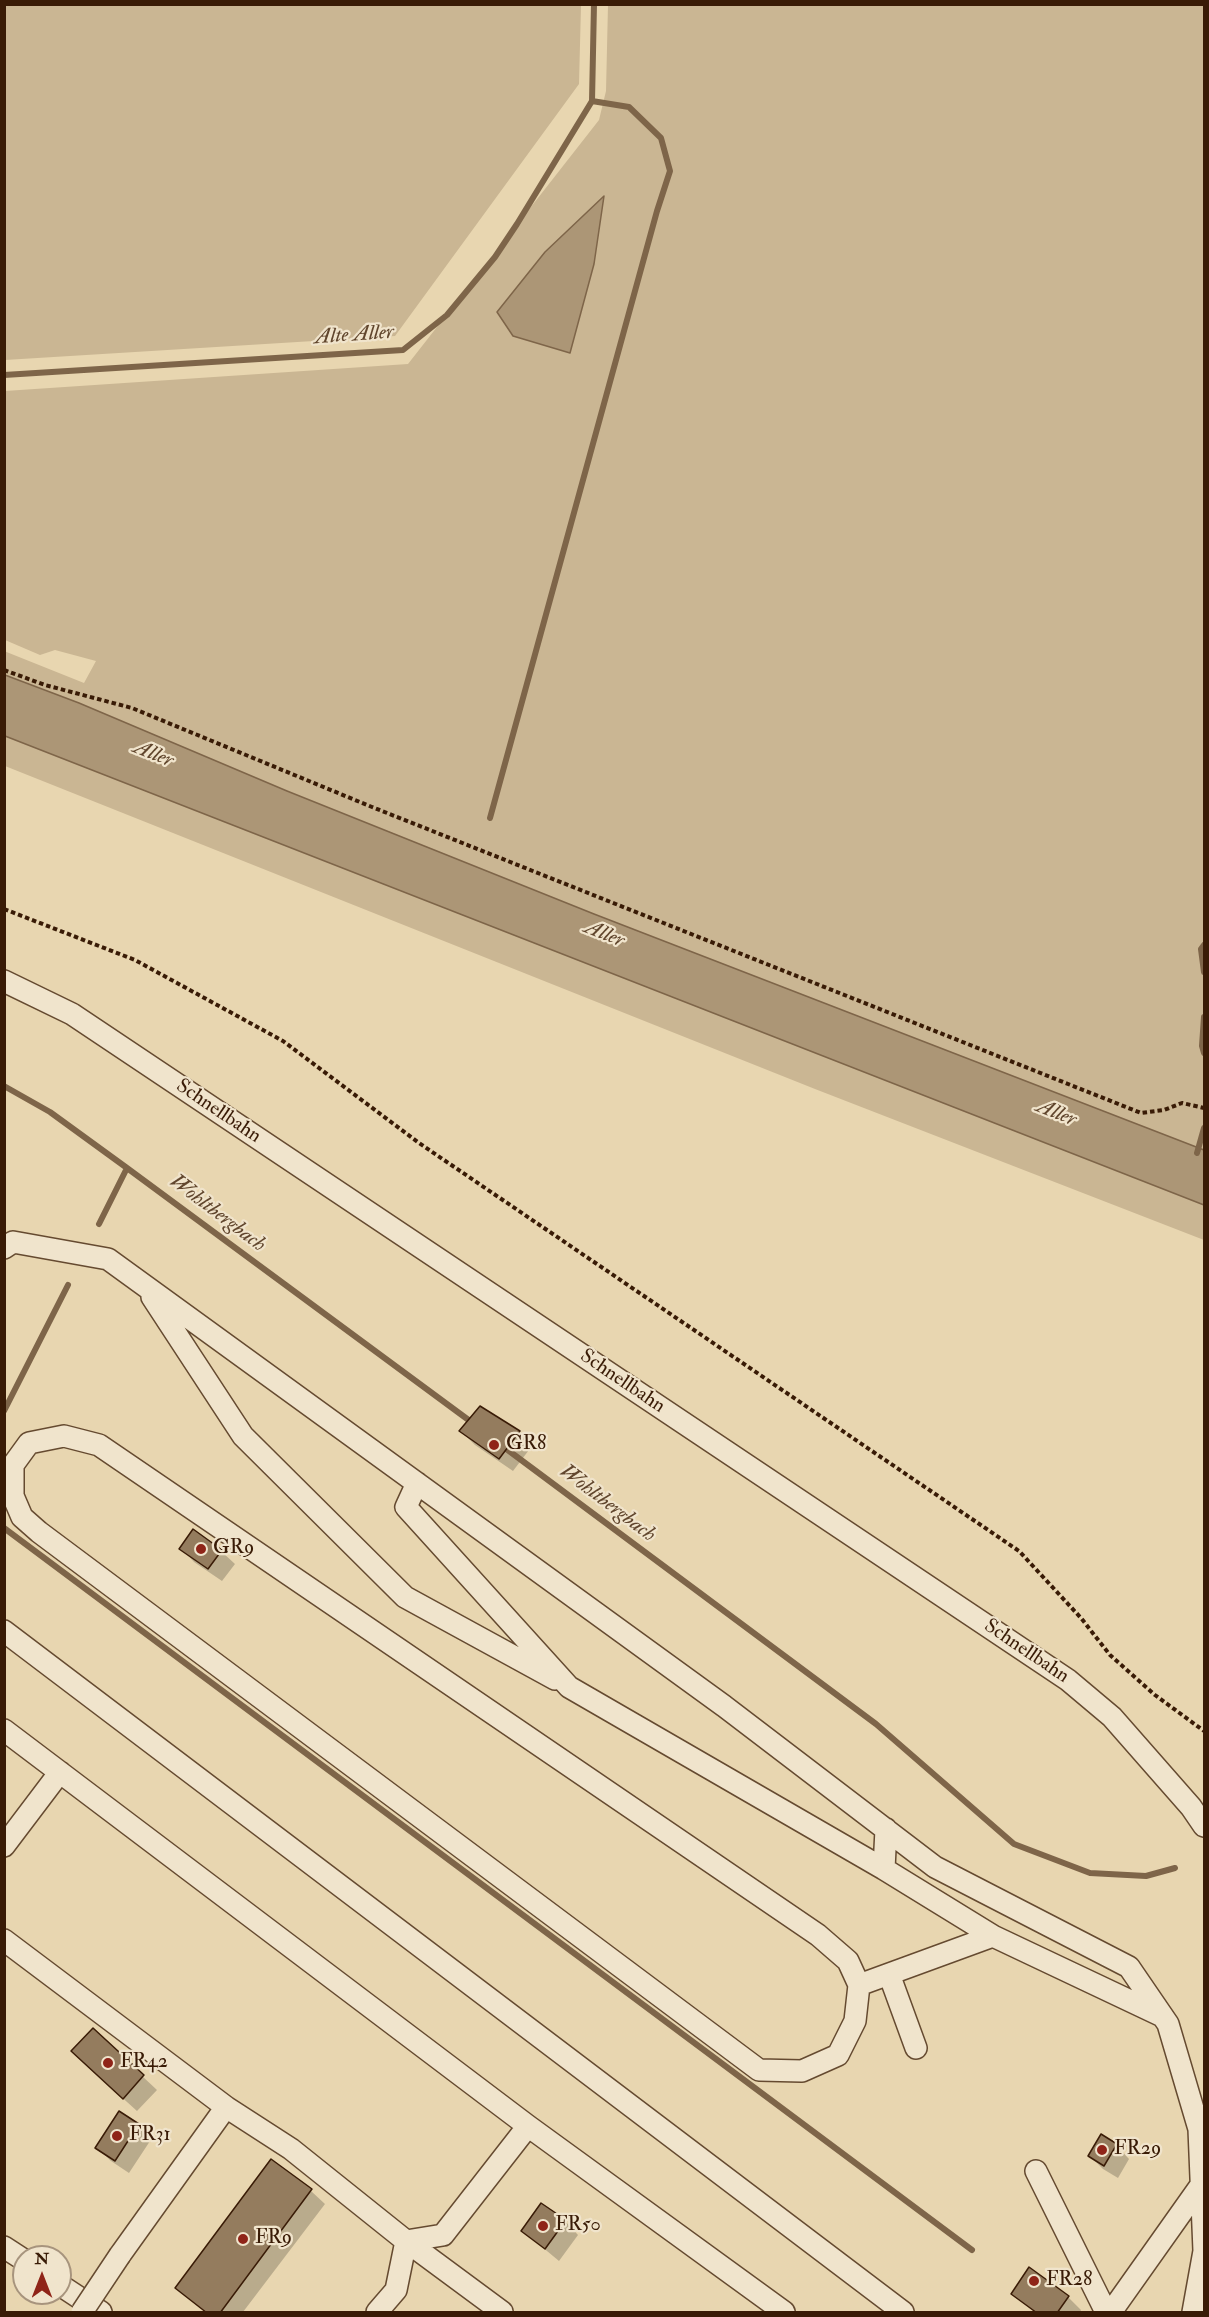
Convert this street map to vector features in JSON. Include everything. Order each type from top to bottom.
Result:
[{"type":"street","name":"Schnellbahn","points":[[4,981],[72,1014],[1068,1680],[1112,1717],[1176,1789],[1204,1826]]},
{"type":"street","points":[[4,1248],[13,1242],[108,1259],[724,1706],[935,1867],[1129,1967],[1168,2024],[1198,2129],[1204,2251],[1193,2313]]},
{"type":"street","points":[[146,1287],[243,1436],[405,1597],[569,1687],[884,1869],[993,1936],[1163,2016]]},
{"type":"street","points":[[64,1436],[99,1445],[818,1935],[848,1961],[859,1984],[855,2021],[838,2055],[802,2071],[759,2070],[39,1532],[22,1517],[13,1496],[13,1465],[29,1443],[64,1436]]},
{"type":"street","points":[[417,1483],[406,1507],[569,1687]]},
{"type":"street","points":[[4,1631],[903,2313]]},
{"type":"street","points":[[4,1730],[528,2126],[784,2313]]},
{"type":"street","points":[[4,1846],[60,1772]]},
{"type":"street","points":[[884,1869],[886,1829]]},
{"type":"street","points":[[859,1984],[993,1936]]},
{"type":"street","points":[[4,1940],[226,2107],[291,2149],[406,2241],[502,2313]]},
{"type":"street","points":[[889,1974],[916,2048]]},
{"type":"street","points":[[82,2313],[120,2255],[226,2107]]},
{"type":"street","points":[[406,2241],[443,2235],[528,2126]]},
{"type":"street","points":[[1036,2171],[1106,2313]]},
{"type":"street","points":[[1111,2313],[1201,2185]]},
{"type":"street","points":[[377,2313],[396,2290],[406,2241]]},
{"type":"street","points":[[395,2313],[410,2291],[415,2266],[406,2241]]},
{"type":"street","points":[[72,2293],[101,2313]]},
{"type":"path","points":[[4,670],[45,685],[132,708],[372,807],[1141,1113],[1164,1110],[1182,1103],[1204,1108]]},
{"type":"path","points":[[4,909],[135,960],[283,1041],[419,1143],[1019,1551],[1081,1618],[1110,1655],[1155,1695],[1204,1731]]},
{"type":"shaded area","points":[[5,4],[581,5],[579,84],[395,336],[5,360]]},
{"type":"shaded area","points":[[608,5],[1204,5],[1204,1240],[815,1089],[5,766],[4,651],[84,683],[96,661],[55,650],[40,655],[5,640],[5,391],[408,364],[599,120],[606,91]]},
{"type":"water","points":[[604,196],[594,264],[570,353],[513,336],[497,312],[545,252]]},
{"type":"water","name":"Aller","points":[[5,675],[79,703],[287,791],[594,914],[1204,1150],[1204,1205],[5,736]]},
{"type":"building","name":"GR8","points":[[480,1406],[520,1431],[499,1459],[459,1431]]},
{"type":"building","name":"GR9","points":[[193,1529],[222,1550],[208,1569],[179,1549]]},
{"type":"building","name":"FR42","points":[[93,2028],[144,2075],[123,2099],[71,2051]]},
{"type":"building","name":"FR31","points":[[119,2111],[139,2124],[115,2161],[95,2148]]},
{"type":"building","name":"FR29","points":[[1101,2134],[1117,2144],[1104,2166],[1088,2156]]},
{"type":"building","name":"FR9","points":[[271,2159],[312,2189],[220,2313],[207,2313],[175,2288]]},
{"type":"building","name":"FR50","points":[[541,2203],[566,2220],[545,2249],[521,2231]]},
{"type":"building","name":"FR28","points":[[1029,2267],[1069,2296],[1057,2313],[1037,2313],[1011,2294]]},
{"type":"waterway","name":"Alte Aller","points":[[4,375],[403,350],[447,315],[495,257],[592,101],[594,4]]},
{"type":"waterway","points":[[490,818],[657,211],[670,171],[661,138],[629,107],[592,101]]},
{"type":"waterway","points":[[1204,945],[1201,949],[1204,972]]},
{"type":"waterway","points":[[1204,1017],[1202,1046],[1204,1053]]},
{"type":"waterway","name":"Wohltbergbach","points":[[4,1086],[50,1112],[474,1424]]},
{"type":"waterway","points":[[1197,1153],[1204,1128]]},
{"type":"waterway","points":[[99,1224],[127,1168]]},
{"type":"waterway","points":[[4,1411],[68,1285]]},
{"type":"waterway","name":"Wohltbergbach","points":[[501,1445],[876,1724],[1014,1844],[1090,1873],[1146,1876],[1175,1868]]},
{"type":"waterway","points":[[4,1528],[972,2250]]},
{"type":"place","name":"GR8","points":[[494,1445]]},
{"type":"place","name":"GR9","points":[[201,1549]]},
{"type":"place","name":"FR42","points":[[108,2063]]},
{"type":"place","name":"FR31","points":[[117,2136]]},
{"type":"place","name":"FR29","points":[[1102,2150]]},
{"type":"place","name":"FR50","points":[[543,2226]]},
{"type":"place","name":"FR9","points":[[243,2239]]},
{"type":"place","name":"FR28","points":[[1034,2281]]}]
